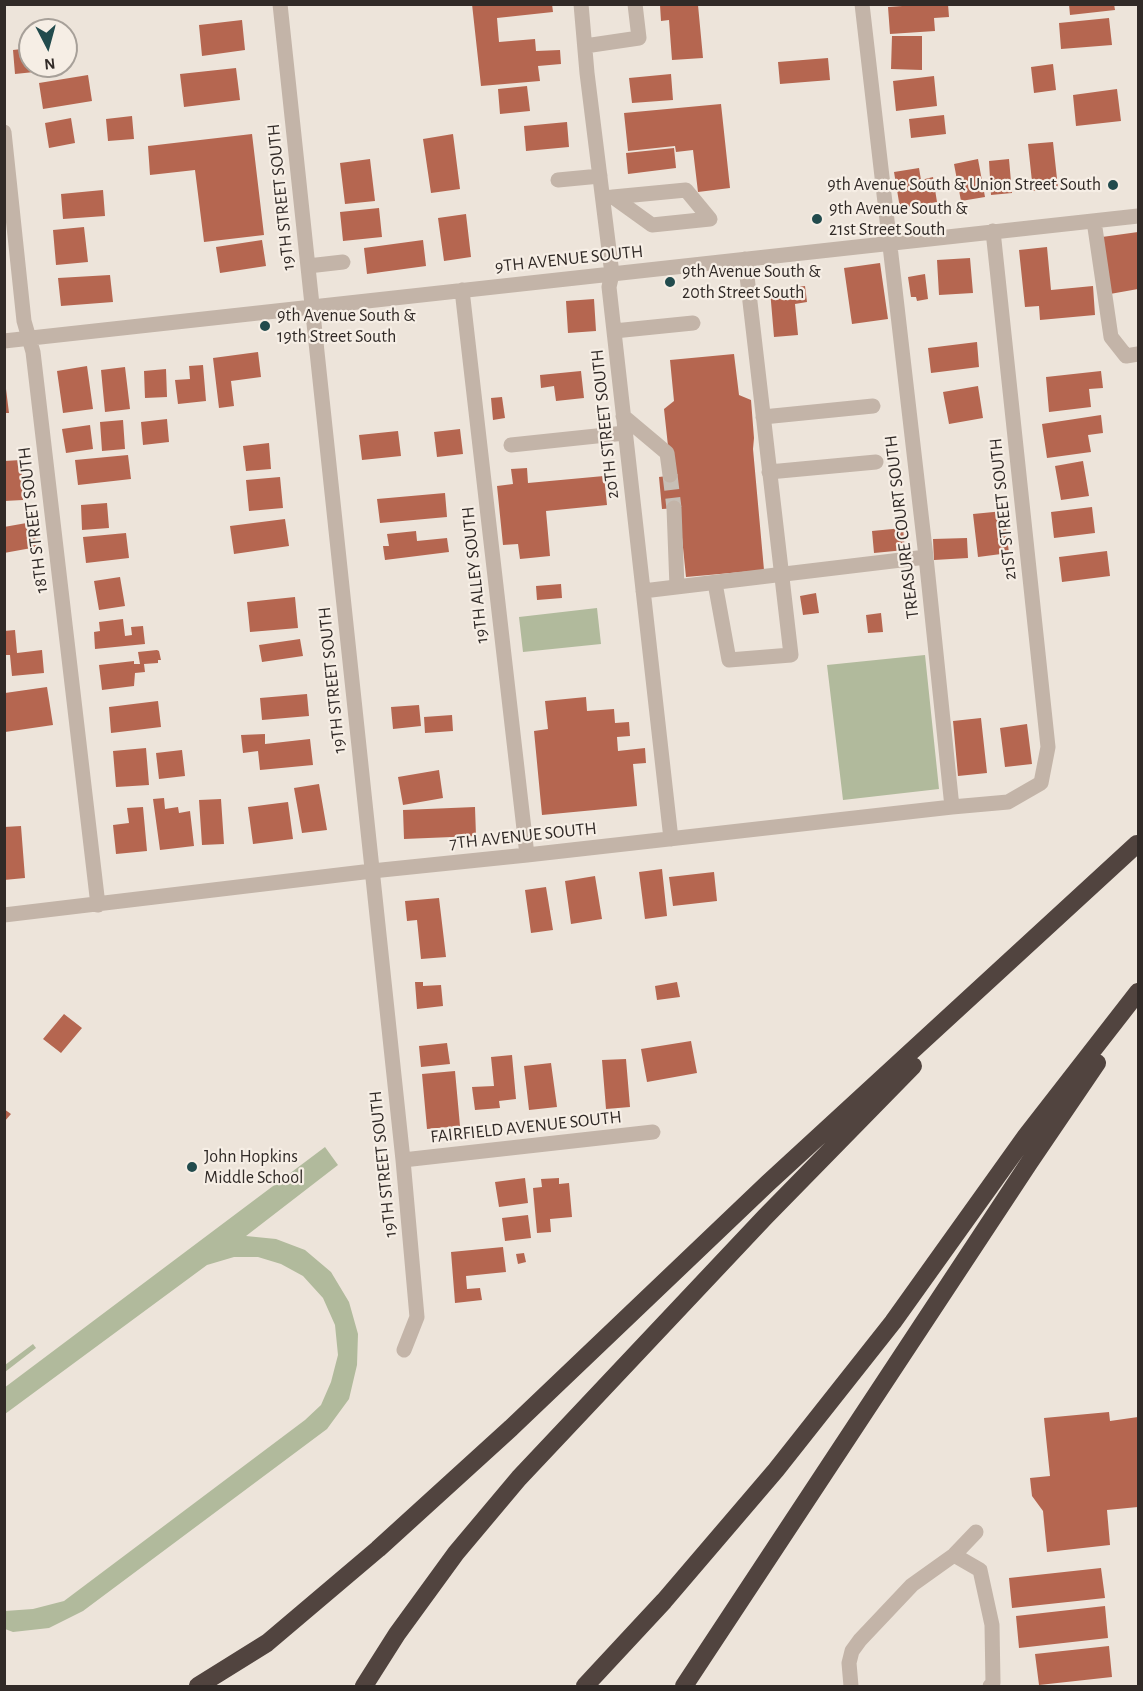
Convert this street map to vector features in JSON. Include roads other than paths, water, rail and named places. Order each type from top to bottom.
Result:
[{"type":"highway","points":[[198,1686],[267,1643],[378,1549],[511,1428],[768,1183],[1138,844]]},
{"type":"highway","points":[[364,1686],[397,1634],[456,1553],[519,1478],[853,1126],[1138,844]]},
{"type":"highway","points":[[585,1686],[664,1601],[776,1470],[892,1323],[1026,1136],[1138,992]]},
{"type":"highway","points":[[684,1686],[1029,1163],[1138,1003]]},
{"type":"street","name":"19TH STREET SOUTH","points":[[280,4],[403,1160],[417,1317],[404,1350]]},
{"type":"street","name":"20TH STREET SOUTH","points":[[581,4],[600,176],[608,197],[612,274],[609,287],[670,839]]},
{"type":"street","points":[[585,46],[639,38],[635,4]]},
{"type":"street","points":[[862,4],[888,242]]},
{"type":"street","name":"18TH STREET SOUTH","points":[[4,132],[24,321],[30,338],[98,905]]},
{"type":"street","points":[[558,180],[600,176]]},
{"type":"street","points":[[686,190],[710,219],[652,225],[608,197],[686,190]]},
{"type":"street","name":"9TH AVENUE SOUTH","points":[[4,340],[1138,216]]},
{"type":"street","points":[[1094,221],[1111,337],[1126,356],[1138,354]]},
{"type":"street","name":"21ST STREET SOUTH","points":[[993,231],[1048,747],[1041,783]]},
{"type":"street","name":"TREASURE COURT SOUTH","points":[[888,242],[926,557],[952,807]]},
{"type":"street","points":[[716,583],[729,660],[791,655],[745,259]]},
{"type":"street","points":[[308,266],[343,262]]},
{"type":"street","name":"19TH ALLEY SOUTH","points":[[462,290],[527,855]]},
{"type":"street","points":[[614,331],[693,323]]},
{"type":"street","points":[[763,417],[873,406]]},
{"type":"street","points":[[623,416],[667,453],[670,476]]},
{"type":"street","points":[[511,445],[625,433]]},
{"type":"street","points":[[769,472],[876,462]]},
{"type":"street","points":[[674,508],[677,587]]},
{"type":"street","points":[[642,591],[926,557]]},
{"type":"street","name":"7TH AVENUE SOUTH","points":[[4,915],[372,871],[1008,802],[1041,783]]},
{"type":"street","name":"FAIRFIELD AVENUE SOUTH","points":[[403,1160],[653,1132]]},
{"type":"street","points":[[851,1686],[849,1663],[852,1651],[860,1640],[912,1585],[954,1555],[976,1532]]},
{"type":"street","points":[[954,1555],[980,1570],[992,1625],[993,1683],[990,1686]]},
{"type":"tunnel","points":[[670,475],[674,508]]},
{"type":"place","name":"9th Avenue South & Union Street South","points":[[1113,185]]},
{"type":"place","name":"9th Avenue South & 21st Street South","points":[[817,219]]},
{"type":"place","name":"9th Avenue South & 20th Street South","points":[[670,282]]},
{"type":"place","name":"9th Avenue South & 19th Street South","points":[[265,326]]},
{"type":"place","name":"John Hopkins Middle School","points":[[192,1167]]}]
